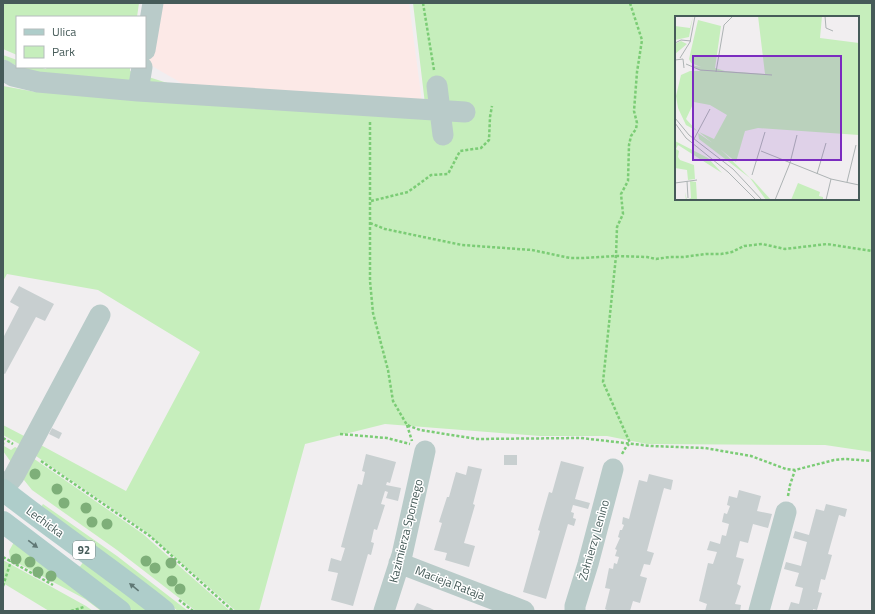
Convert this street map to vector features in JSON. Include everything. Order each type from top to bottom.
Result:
[{"type":"main road","name":"Lechicka","points":[[3,490],[31,512],[126,580],[164,611]]},
{"type":"main road","name":"Lechicka","points":[[3,522],[120,611]]},
{"type":"street","points":[[146,44],[153,3]]},
{"type":"street","points":[[138,91],[142,68]]},
{"type":"street","points":[[6,74],[38,82],[138,91],[465,112]]},
{"type":"street","points":[[437,86],[443,135]]},
{"type":"street","points":[[3,490],[14,476],[100,315]]},
{"type":"street","name":"Kazimierza Spornego","points":[[384,611],[400,564],[419,448]]},
{"type":"street","name":"Żołnierzy Lenino","points":[[575,611],[575,606],[588,564],[613,469]]},
{"type":"street","points":[[759,611],[786,512]]},
{"type":"street","name":"Macieja Rataja","points":[[400,564],[524,611]]},
{"type":"path","points":[[423,3],[437,86]]},
{"type":"path","points":[[630,3],[642,40],[637,72],[634,110],[637,123],[636,130],[631,136],[629,144],[628,181],[621,194],[624,214],[617,227],[616,256],[603,382],[630,444]]},
{"type":"path","points":[[370,106],[370,281],[373,313],[388,370],[393,401],[419,448]]},
{"type":"path","points":[[371,201],[408,192],[431,175],[448,174],[460,151],[481,148],[489,140],[492,106]]},
{"type":"path","points":[[370,223],[385,229],[462,246],[532,250],[570,258],[616,256],[647,257],[656,259],[721,254],[732,252],[744,246],[762,244],[785,249],[827,244],[872,251]]},
{"type":"path","points":[[407,425],[420,430],[477,439],[581,438],[651,446],[705,448],[751,456],[786,469],[794,470],[834,460],[845,459],[872,461]]},
{"type":"path","points":[[340,434],[387,438],[419,448]]},
{"type":"path","points":[[3,438],[26,451],[150,536],[233,611]]},
{"type":"path","points":[[786,512],[794,470]]},
{"type":"path","points":[[3,557],[60,588]]},
{"type":"path","points":[[3,586],[11,561]]},
{"type":"path","points":[[72,611],[87,606]]},
{"type":"shaded area","points":[[144,3],[409,3],[422,102],[185,85],[146,63],[146,16],[144,16]]},
{"type":"green space","points":[[3,3],[139,3],[137,16],[16,16],[16,55],[3,49]]},
{"type":"green space","points":[[413,3],[872,3],[872,452],[825,445],[647,444],[607,436],[540,436],[385,424],[305,444],[259,611],[236,611],[145,531],[36,456],[37,443],[126,491],[200,352],[98,290],[7,274],[3,281],[3,86],[36,92],[20,68],[130,68],[130,71],[186,89],[425,104]]},
{"type":"green space","points":[[3,55],[16,60],[16,66],[3,59]]},
{"type":"green space","points":[[3,425],[26,437],[23,446],[3,435]]},
{"type":"green space","points":[[3,441],[5,443],[4,446],[11,450],[15,447],[21,450],[13,465],[3,451]]},
{"type":"green space","points":[[30,456],[143,534],[230,611],[196,611],[117,550],[32,490],[20,475]]},
{"type":"green space","points":[[43,504],[117,556],[188,611],[178,611],[41,507]]},
{"type":"green space","points":[[14,542],[104,611],[101,611],[85,599],[10,559],[9,551]]},
{"type":"green space","points":[[3,560],[93,611],[49,611],[3,583]]},
{"type":"green space","points":[[84,561],[149,611],[133,611],[79,568]]},
{"type":"building","points":[[19,286],[54,304],[45,321],[36,317],[5,374],[3,373],[3,338],[19,307],[10,302]]},
{"type":"building","points":[[52,428],[62,433],[59,439],[49,434]]},
{"type":"building","points":[[366,454],[396,462],[390,483],[387,482],[386,485],[401,488],[398,501],[386,498],[388,492],[385,491],[381,504],[385,505],[377,530],[374,529],[371,542],[374,543],[371,555],[368,554],[353,606],[331,600],[338,573],[328,571],[331,558],[341,561],[345,548],[341,547],[358,484],[362,485],[365,472],[362,471]]},
{"type":"building","points":[[504,455],[517,455],[517,465],[504,465]]},
{"type":"building","points":[[561,461],[584,467],[575,499],[590,503],[588,509],[573,505],[571,512],[574,513],[573,518],[576,519],[574,526],[568,524],[546,599],[523,592],[549,492],[552,493]]},
{"type":"building","points":[[468,466],[482,469],[473,504],[475,505],[464,543],[475,546],[469,567],[445,560],[447,553],[434,550],[442,523],[439,522],[447,497],[449,497],[456,472],[466,475]]},
{"type":"building","points":[[649,474],[673,480],[671,490],[664,488],[647,551],[654,553],[650,565],[644,564],[640,576],[647,578],[640,603],[633,601],[630,611],[609,611],[605,609],[610,589],[605,588],[609,568],[613,569],[614,563],[617,564],[619,557],[615,556],[617,550],[615,549],[620,538],[618,537],[620,530],[622,530],[624,525],[622,524],[623,517],[629,519],[639,480],[647,482]]},
{"type":"building","points":[[739,490],[761,496],[757,511],[772,514],[768,528],[753,524],[748,543],[740,541],[736,557],[744,559],[737,584],[741,586],[735,604],[741,605],[740,611],[705,611],[707,604],[699,601],[708,563],[713,564],[717,552],[707,550],[710,541],[720,544],[722,535],[726,536],[729,524],[722,522],[724,513],[727,514],[730,506],[727,505],[729,496],[737,498]]},
{"type":"building","points":[[826,504],[847,509],[845,517],[839,515],[828,554],[832,555],[825,580],[821,579],[818,592],[822,593],[817,610],[788,611],[791,602],[799,604],[803,588],[795,586],[799,573],[784,569],[786,562],[801,566],[807,542],[793,538],[795,531],[809,535],[816,509],[824,511]]},
{"type":"building","points":[[417,603],[430,608],[436,611],[413,611]]}]
